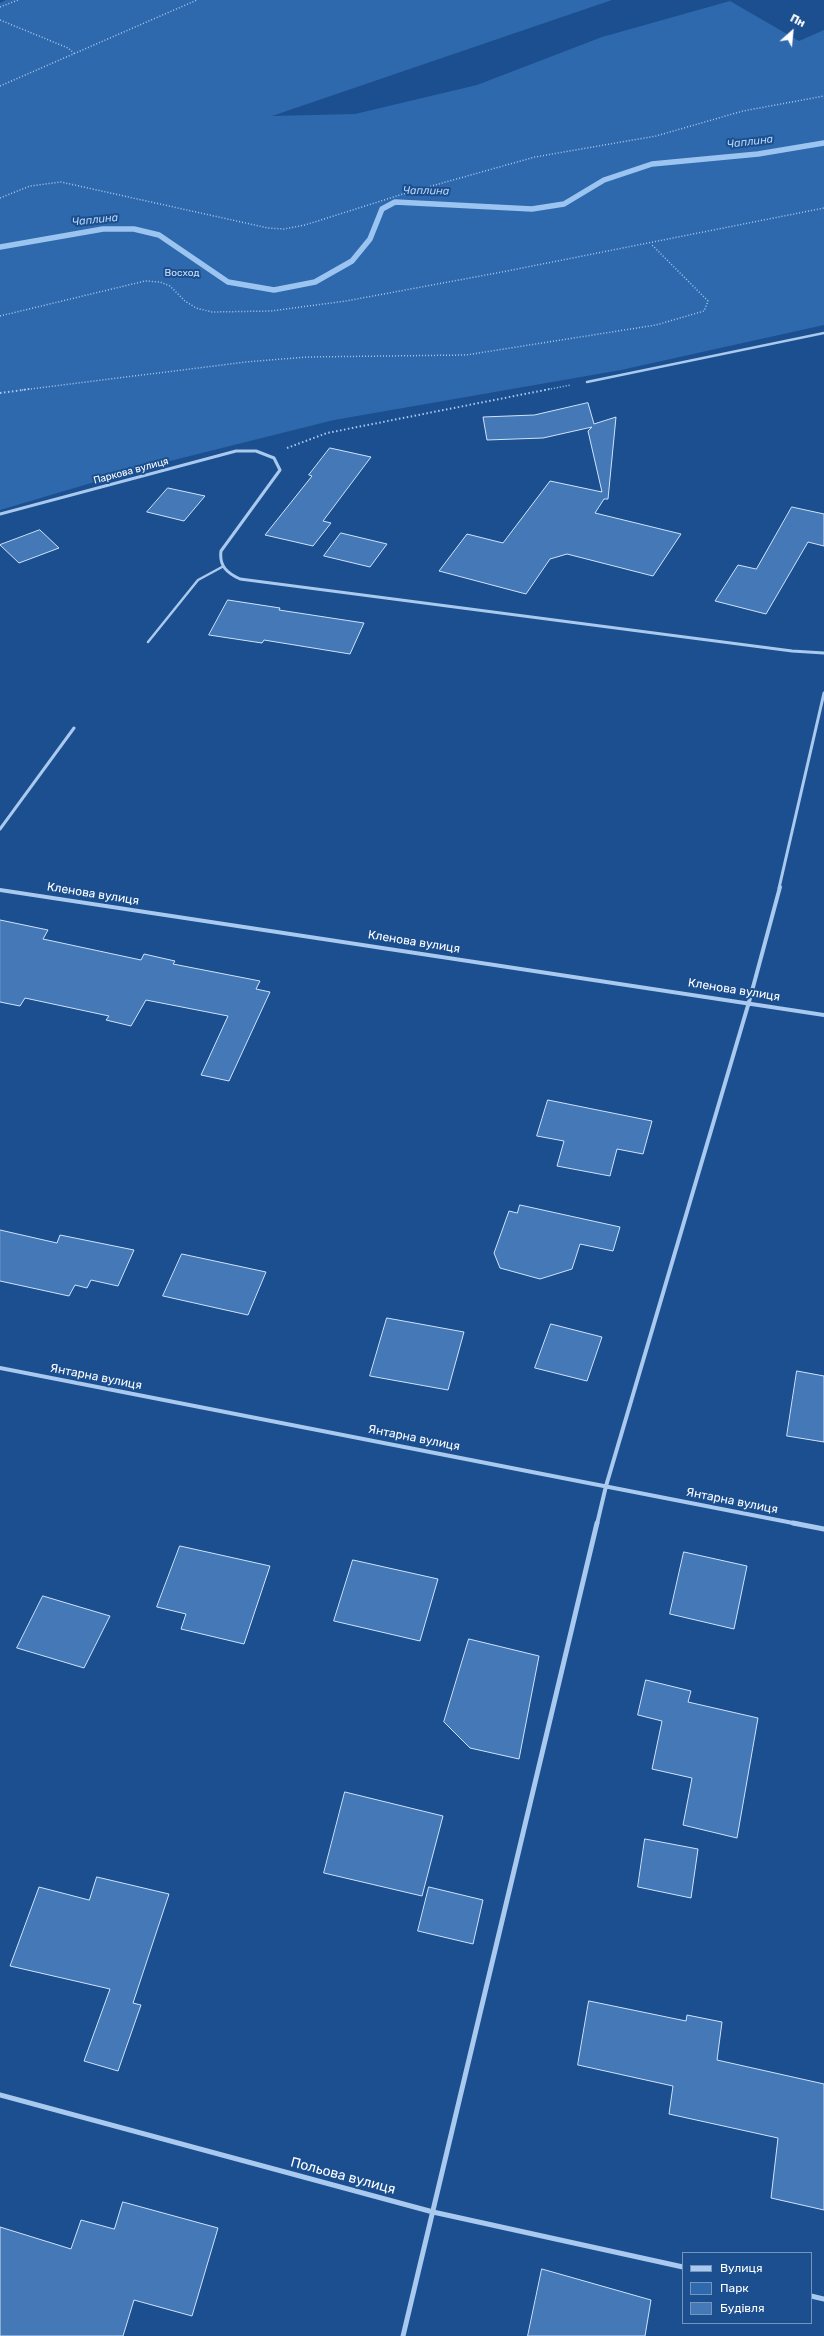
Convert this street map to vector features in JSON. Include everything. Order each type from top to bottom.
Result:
[{"type":"street","points":[[587,382],[824,333]]},
{"type":"street","name":"Паркова вулиця","points":[[0,514],[236,451],[258,451],[268,454]]},
{"type":"street","points":[[268,454],[279,464],[280,470],[221,551],[220,559],[222,567],[229,574],[252,582],[792,651],[824,653]]},
{"type":"street","points":[[403,2336],[606,1486],[749,1002],[778,894],[824,693]]},
{"type":"street","points":[[0,829],[74,728]]},
{"type":"street","name":"Кленова вулиця","points":[[0,890],[749,1002],[824,1015]]},
{"type":"street","name":"Янтарна вулиця","points":[[0,1368],[824,1529]]},
{"type":"street","name":"Польова вулиця","points":[[0,2095],[433,2212],[682,2267]]},
{"type":"street","points":[[812,2296],[824,2299]]},
{"type":"lane","points":[[148,642],[198,580],[222,567]]},
{"type":"path","points":[[0,7],[18,0]]},
{"type":"path","points":[[0,86],[197,0]]},
{"type":"path","points":[[0,20],[68,48],[75,54]]},
{"type":"path","points":[[0,198],[35,184],[61,182],[268,228],[295,228],[403,194],[535,157],[656,136],[743,112],[824,96]]},
{"type":"path","points":[[0,316],[145,281],[160,282],[170,286],[185,301],[196,308],[212,312],[271,311],[346,301],[651,244],[824,208]]},
{"type":"path","points":[[0,393],[261,361],[336,356],[466,355],[656,324],[704,311],[708,301],[651,244]]},
{"type":"path","points":[[268,454],[327,433],[587,382]]},
{"type":"green space","name":"Восход","points":[[6,0],[612,0],[272,116],[355,114],[477,85],[602,37],[730,1],[799,41],[824,30],[824,325],[621,370],[334,420],[142,468],[0,510],[0,3]]},
{"type":"building","points":[[588,403],[594,424],[616,417],[608,499],[604,499],[595,513],[681,534],[653,576],[567,554],[550,559],[526,594],[439,571],[467,534],[503,543],[550,481],[602,492],[588,431],[592,427],[543,438],[487,440],[483,417],[534,415]]},
{"type":"building","points":[[330,448],[371,457],[323,521],[331,523],[313,546],[265,535],[312,476],[309,475]]},
{"type":"building","points":[[168,488],[205,496],[184,521],[147,512]]},
{"type":"building","points":[[792,507],[824,514],[824,546],[808,542],[766,614],[715,601],[738,565],[756,569]]},
{"type":"building","points":[[40,530],[59,548],[19,563],[0,545]]},
{"type":"building","points":[[341,533],[387,544],[370,567],[324,556]]},
{"type":"building","points":[[228,600],[280,608],[279,610],[364,623],[350,654],[264,640],[262,643],[209,635]]},
{"type":"building","points":[[0,920],[48,930],[43,939],[141,960],[144,954],[175,961],[173,964],[260,981],[256,989],[270,992],[229,1081],[201,1075],[228,1016],[146,1000],[131,1026],[106,1020],[109,1016],[25,998],[20,1006],[0,1002]]},
{"type":"building","points":[[548,1100],[652,1121],[643,1154],[617,1149],[610,1176],[557,1166],[564,1141],[537,1136]]},
{"type":"building","points":[[520,1205],[620,1227],[613,1251],[580,1244],[572,1269],[540,1279],[500,1268],[494,1253],[509,1211],[517,1213]]},
{"type":"building","points":[[0,1230],[57,1243],[60,1235],[134,1250],[118,1286],[91,1280],[87,1288],[75,1285],[69,1296],[0,1281]]},
{"type":"building","points":[[182,1254],[266,1272],[248,1315],[163,1296]]},
{"type":"building","points":[[387,1318],[464,1332],[448,1390],[370,1376]]},
{"type":"building","points":[[551,1324],[602,1337],[587,1381],[535,1368]]},
{"type":"building","points":[[797,1371],[824,1376],[824,1442],[787,1436]]},
{"type":"building","points":[[180,1546],[270,1566],[244,1644],[181,1629],[186,1614],[157,1607]]},
{"type":"building","points":[[684,1552],[747,1566],[734,1629],[670,1614]]},
{"type":"building","points":[[353,1560],[438,1579],[420,1641],[334,1621]]},
{"type":"building","points":[[43,1596],[110,1616],[84,1668],[17,1648]]},
{"type":"building","points":[[469,1639],[539,1656],[519,1759],[470,1748],[444,1722]]},
{"type":"building","points":[[646,1680],[691,1691],[688,1702],[758,1718],[737,1838],[683,1825],[692,1778],[652,1769],[662,1721],[638,1715]]},
{"type":"building","points":[[345,1792],[443,1816],[422,1896],[324,1873]]},
{"type":"building","points":[[645,1839],[698,1849],[691,1898],[638,1887]]},
{"type":"building","points":[[97,1877],[169,1894],[133,2003],[141,2005],[118,2071],[84,2061],[110,1989],[10,1966],[39,1887],[89,1900]]},
{"type":"building","points":[[429,1887],[483,1900],[473,1944],[418,1931]]},
{"type":"building","points":[[589,2001],[686,2021],[687,2015],[722,2022],[717,2060],[824,2084],[824,2210],[771,2198],[778,2138],[669,2114],[673,2086],[578,2065]]},
{"type":"building","points":[[123,2202],[218,2228],[192,2316],[134,2300],[123,2336],[0,2336],[0,2227],[71,2249],[81,2220],[114,2229]]},
{"type":"building","points":[[542,2269],[651,2300],[645,2336],[528,2336]]},
{"type":"waterway","name":"Чаплина","points":[[0,247],[103,229],[134,229],[159,235],[228,282],[274,290],[315,282],[352,261],[370,239],[382,209],[395,202],[532,209],[564,204],[604,180],[652,164],[758,154],[824,143]]}]
